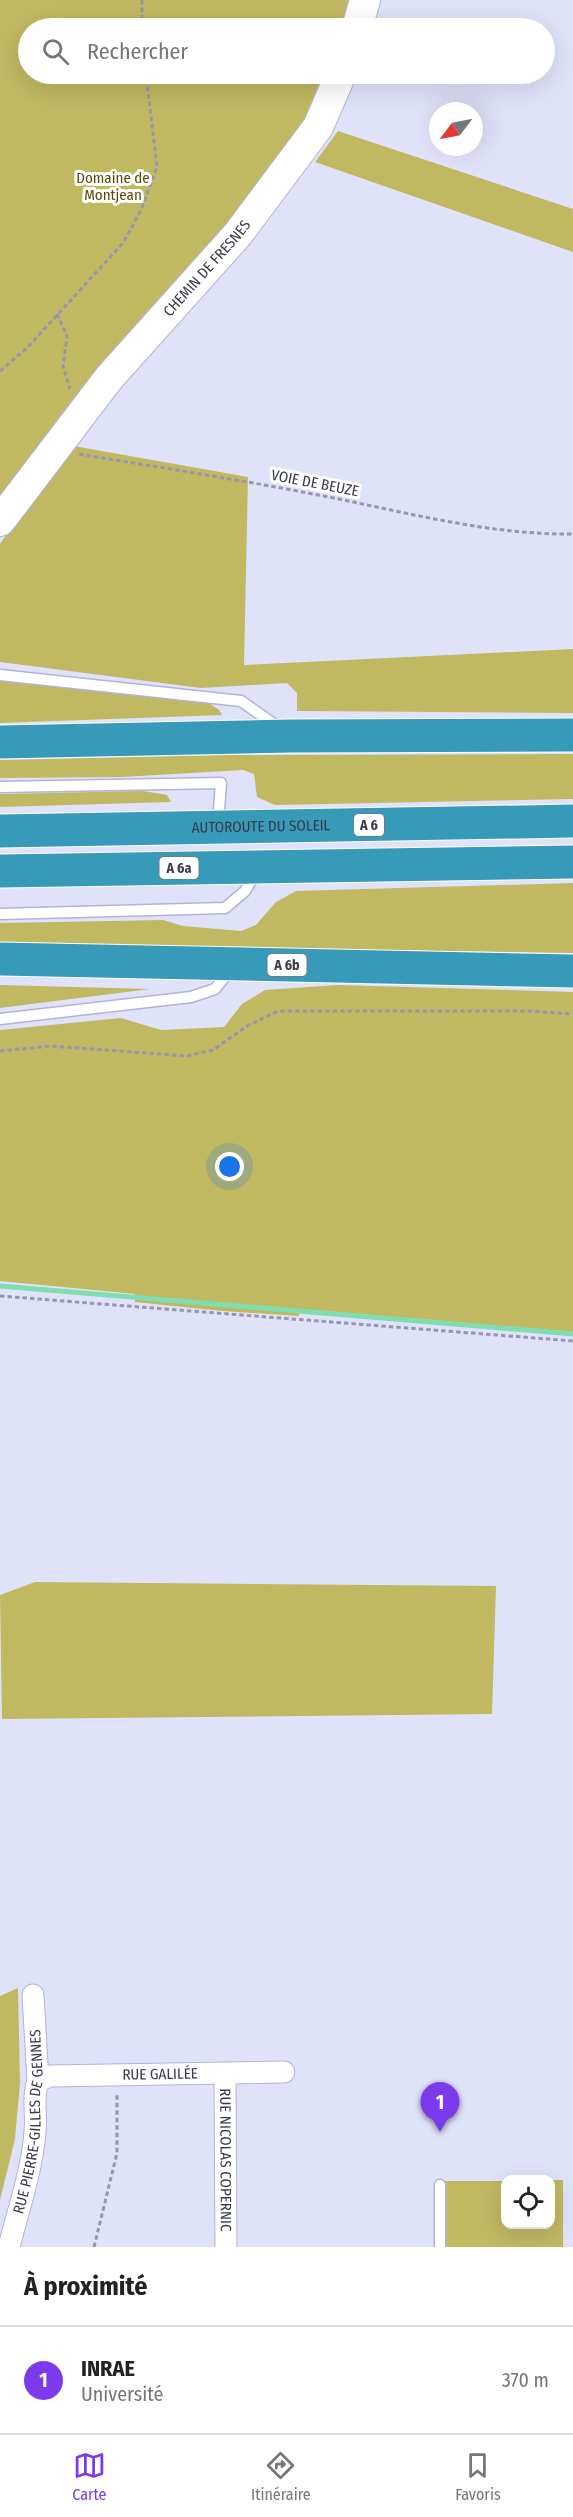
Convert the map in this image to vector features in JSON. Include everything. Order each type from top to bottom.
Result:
[{"type":"highway","points":[[0,742],[291,736],[573,735]]},
{"type":"highway","name":"AUTOROUTE DU SOLEIL","points":[[0,831],[573,821]]},
{"type":"highway","name":"A 6a","points":[[0,871],[573,862]]},
{"type":"highway","name":"A 6b","points":[[0,959],[573,971]]},
{"type":"street","points":[[360,18],[365,0]]},
{"type":"street","name":"CHEMIN DE FRESNES","points":[[0,521],[110,378],[238,234],[318,127],[337,84]]},
{"type":"street","name":"RUE PIERRE-GILLES DE GENNES","points":[[9,2247],[30,2164],[35,2132],[35,2089],[38,2081],[33,1995]]},
{"type":"street","name":"RUE NICOLAS COPERNIC","points":[[225,2073],[226,2247]]},
{"type":"street","name":"RUE GALILÉE","points":[[38,2081],[50,2076],[284,2073]]},
{"type":"lane","points":[[0,675],[241,702],[291,736]]},
{"type":"lane","points":[[0,787],[221,783],[218,827]]},
{"type":"lane","points":[[0,914],[225,908],[245,891],[259,866]]},
{"type":"lane","points":[[0,1019],[192,997],[215,989],[235,964]]},
{"type":"lane","points":[[440,2185],[440,2247]]},
{"type":"path","points":[[142,0],[142,18]]},
{"type":"path","points":[[0,371],[27,348],[123,243],[145,200],[157,167],[147,84]]},
{"type":"path","points":[[57,314],[68,336],[63,366],[72,397],[74,424]]},
{"type":"path","name":"VOIE DE BEUZE","points":[[54,449],[312,494],[488,529],[541,534],[573,534]]},
{"type":"path","points":[[0,1051],[51,1046],[187,1056],[213,1050],[247,1026],[278,1011],[529,1011],[573,1014]]},
{"type":"path","points":[[0,1296],[573,1341]]},
{"type":"path","points":[[94,2247],[117,2153],[116,2075]]},
{"type":"green space","name":"Domaine de Montjean","points":[[0,0],[354,0],[346,18],[18,18],[18,84],[319,84],[297,138],[0,506]]},
{"type":"green space","points":[[338,131],[573,209],[573,252],[315,162]]},
{"type":"green space","points":[[68,445],[248,477],[244,665],[573,649],[573,713],[297,711],[297,693],[287,683],[201,688],[0,662],[0,544]]},
{"type":"green space","points":[[0,679],[157,695],[209,703],[222,715],[0,723]]},
{"type":"green space","points":[[573,754],[573,799],[275,805],[257,797],[254,774],[243,770],[122,777],[0,778],[0,760],[227,755]]},
{"type":"green space","points":[[143,791],[167,795],[171,802],[0,807],[0,794]]},
{"type":"green space","points":[[573,883],[573,953],[0,945],[0,923],[163,920],[183,926],[241,931],[256,925],[276,902],[296,891]]},
{"type":"green space","points":[[0,985],[150,989],[0,1008]]},
{"type":"green space","points":[[338,985],[573,992],[573,1332],[300,1309],[299,1316],[222,1311],[135,1302],[135,1294],[0,1281],[0,1030],[121,1018],[161,1030],[224,1027],[242,1004],[265,990]]},
{"type":"green space","points":[[35,1582],[496,1586],[492,1714],[2,1719],[0,1595]]},
{"type":"green space","points":[[18,1988],[20,2083],[15,2139],[0,2200],[0,1996]]},
{"type":"green space","points":[[555,2180],[563,2180],[563,2247],[446,2247],[445,2181],[501,2181],[501,2229],[555,2229]]},
{"type":"waterway","points":[[0,1286],[573,1334]]},
{"type":"place","name":"INRAE","points":[[440,2132]]}]
